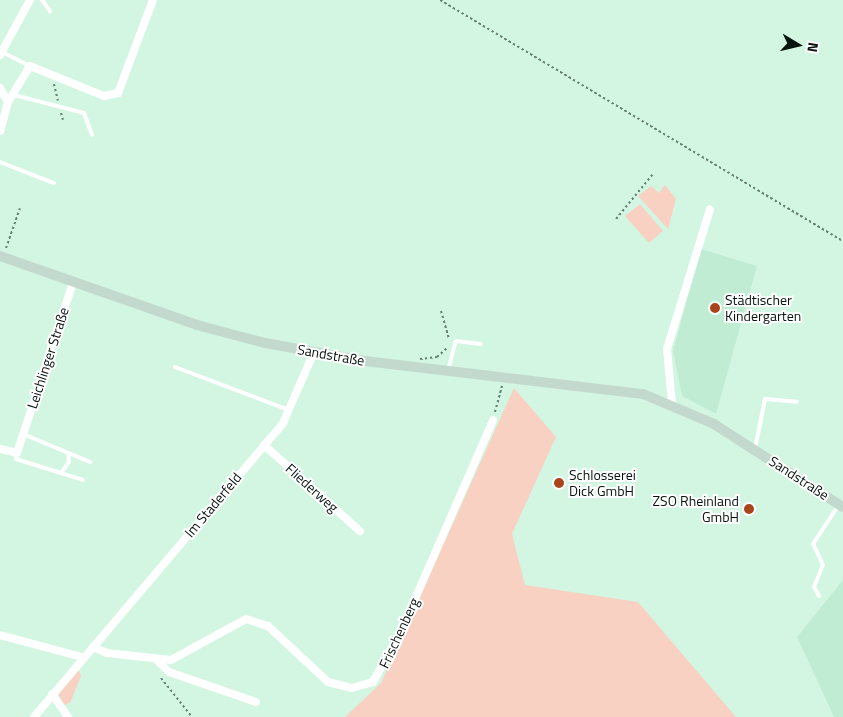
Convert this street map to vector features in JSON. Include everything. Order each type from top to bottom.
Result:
[{"type":"street","points":[[1,54],[30,0]]},
{"type":"street","points":[[0,131],[8,102],[30,66],[51,72],[104,96],[118,93],[153,0]]},
{"type":"street","points":[[0,88],[8,102]]},
{"type":"street","points":[[672,404],[667,349],[710,209]]},
{"type":"street","name":"Sandstraße","points":[[2,257],[197,325],[314,352],[419,367],[612,388],[672,404],[755,449],[841,506]]},
{"type":"street","name":"Leichlinger Straße","points":[[17,453],[73,283]]},
{"type":"street","name":"Im Staderfeld","points":[[34,717],[82,657],[291,411],[314,352]]},
{"type":"street","name":"Frischenberg","points":[[93,646],[156,659],[183,656],[232,623],[246,619],[268,626],[328,682],[352,688],[373,682],[402,631],[493,420]]},
{"type":"street","name":"Fliederweg","points":[[264,445],[360,531]]},
{"type":"street","points":[[0,449],[17,453]]},
{"type":"street","points":[[0,636],[82,657]]},
{"type":"street","name":"Frischenberg","points":[[156,659],[169,672],[256,702]]},
{"type":"street","points":[[52,694],[68,717]]},
{"type":"lane","points":[[42,0],[50,11]]},
{"type":"lane","points":[[1,54],[30,66]]},
{"type":"lane","points":[[14,95],[84,113],[92,135]]},
{"type":"lane","points":[[0,162],[54,183]]},
{"type":"lane","points":[[448,370],[456,341],[481,344]]},
{"type":"lane","points":[[175,367],[291,411]]},
{"type":"lane","name":"Sandstraße","points":[[755,449],[764,399],[797,402]]},
{"type":"lane","points":[[23,434],[90,462]]},
{"type":"lane","points":[[17,453],[16,459],[83,480]]},
{"type":"lane","points":[[61,473],[67,467],[68,453]]},
{"type":"lane","points":[[819,596],[814,587],[823,565],[813,544],[841,506]]},
{"type":"path","points":[[440,0],[843,241]]},
{"type":"path","points":[[51,72],[62,120]]},
{"type":"path","points":[[616,219],[653,174]]},
{"type":"path","points":[[2,257],[20,208]]},
{"type":"path","points":[[419,367],[420,357],[437,357],[449,346],[449,328],[441,311]]},
{"type":"path","points":[[493,420],[505,375]]},
{"type":"path","points":[[160,676],[192,717]]},
{"type":"shaded area","points":[[665,185],[676,199],[668,229],[638,196],[651,186],[659,193]]},
{"type":"shaded area","points":[[640,204],[663,231],[649,243],[625,216]]},
{"type":"shaded area","name":"Städtischer Kindergarten","points":[[701,249],[757,266],[716,414],[682,396],[673,351]]},
{"type":"shaded area","points":[[514,388],[556,437],[512,534],[525,585],[638,602],[736,717],[345,717],[381,683]]},
{"type":"shaded area","points":[[843,580],[843,717],[834,717],[797,637]]},
{"type":"shaded area","points":[[77,667],[81,676],[70,703],[64,705],[57,692]]},
{"type":"place","name":"Städtischer Kindergarten","points":[[715,308]]},
{"type":"place","name":"Schlosserei Dick GmbH","points":[[559,483]]},
{"type":"place","name":"ZSO Rheinland GmbH","points":[[749,509]]}]
